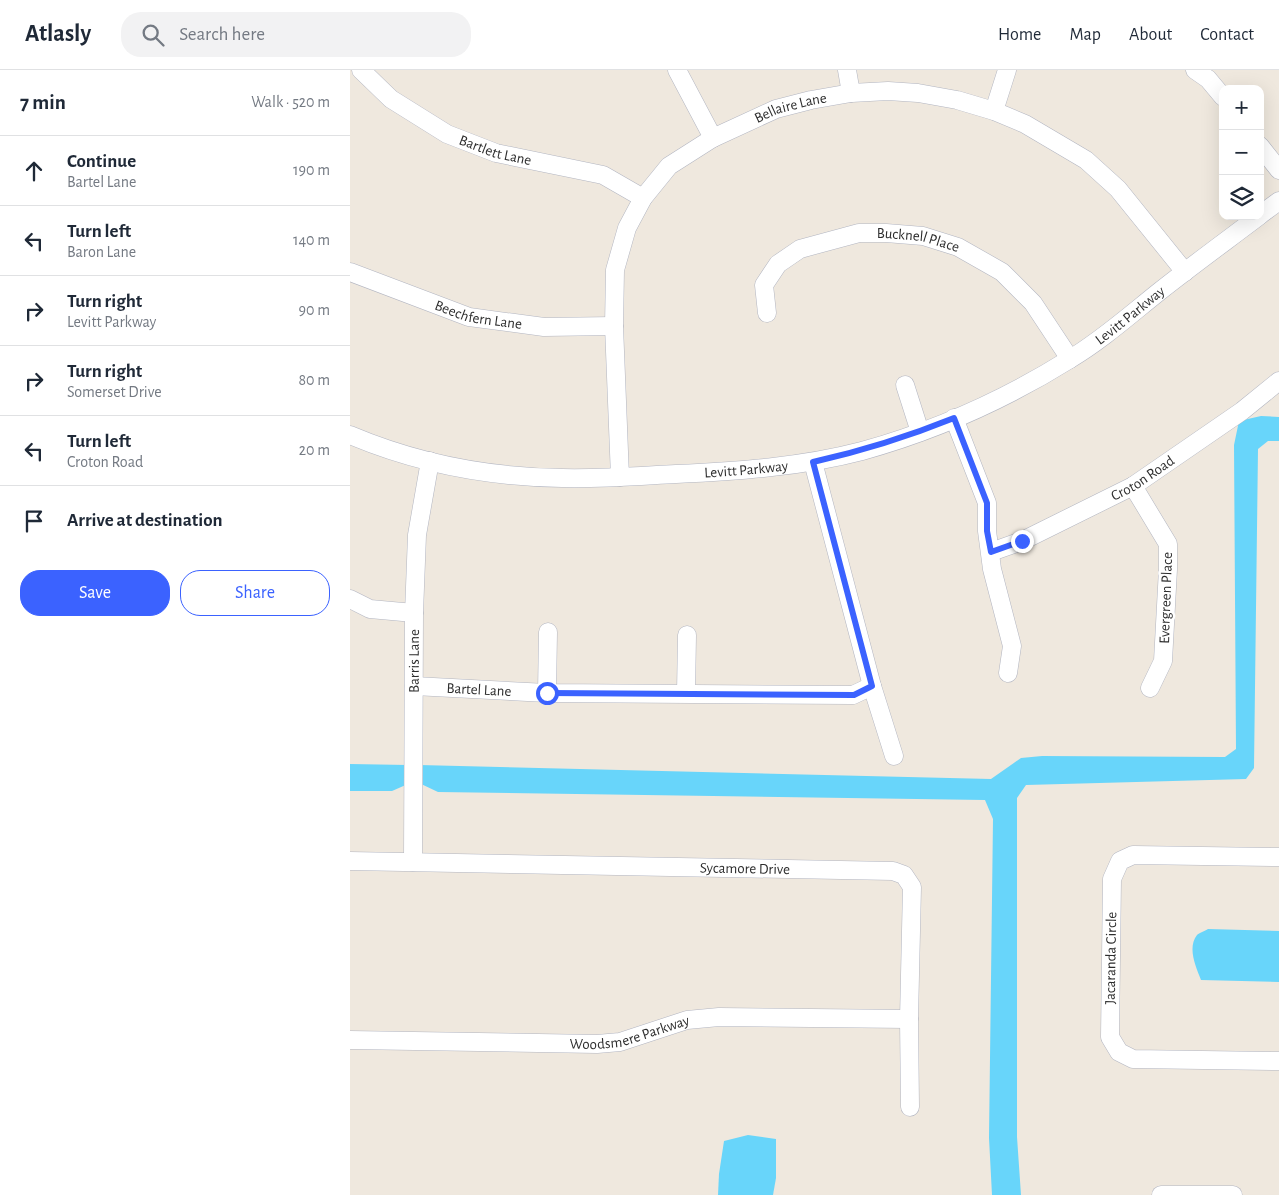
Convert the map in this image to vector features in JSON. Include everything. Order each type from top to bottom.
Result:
[{"type":"street","name":"Bartlett Lane","points":[[361,70],[391,99],[447,134],[496,153],[604,175],[643,198]]},
{"type":"street","points":[[677,70],[712,138]]},
{"type":"street","points":[[846,70],[850,92]]},
{"type":"street","points":[[994,111],[1007,70]]},
{"type":"street","points":[[1207,73],[1219,92]]},
{"type":"street","name":"Bellaire Lane","points":[[620,477],[614,326],[615,270],[627,228],[643,198],[669,166],[712,138],[776,109],[850,92],[888,91],[918,93],[957,100],[994,111],[1025,124],[1086,160],[1118,189],[1185,272]]},
{"type":"street","points":[[1264,151],[1279,170]]},
{"type":"street","name":"Levitt Parkway","points":[[1264,213],[1279,201]]},
{"type":"street","name":"Levitt Parkway","points":[[350,435],[430,461],[478,471],[562,478],[620,477],[746,470],[813,462],[863,450],[920,432],[998,398],[1070,359],[1118,325],[1255,220]]},
{"type":"street","name":"Bucknell Place","points":[[767,313],[764,285],[778,264],[800,249],[858,233],[886,232],[923,236],[958,247],[1002,272],[1033,303],[1070,359]]},
{"type":"street","name":"Beechfern Lane","points":[[350,272],[469,317],[544,328],[614,326]]},
{"type":"street","name":"Croton Road","points":[[991,552],[1022,541],[1133,486],[1242,411],[1279,381]]},
{"type":"street","points":[[905,385],[920,432]]},
{"type":"street","points":[[954,418],[987,503],[987,531],[992,569],[1012,646],[1008,672]]},
{"type":"street","name":"Barris Lane","points":[[413,862],[414,612],[417,535],[430,461]]},
{"type":"street","points":[[813,462],[872,686],[894,756]]},
{"type":"street","name":"Evergreen Place","points":[[1133,486],[1168,544],[1163,661],[1150,688]]},
{"type":"street","points":[[350,599],[370,609],[414,612]]},
{"type":"street","points":[[547,693],[548,632]]},
{"type":"street","points":[[686,693],[687,636]]},
{"type":"street","name":"Bartel Lane","points":[[414,686],[547,693],[854,695],[872,686]]},
{"type":"street","name":"Jacaranda Circle","points":[[1279,857],[1133,855],[1120,861],[1112,879],[1110,1037],[1119,1052],[1133,1059],[1279,1061]]},
{"type":"street","name":"Sycamore Drive","points":[[350,861],[893,871],[904,876],[912,887],[909,1019],[910,1107]]},
{"type":"street","name":"Woodsmere Parkway","points":[[350,1040],[597,1044],[620,1042],[687,1020],[719,1017],[909,1019]]},
{"type":"street","points":[[1160,1195],[1233,1195]]},
{"type":"water","points":[[1261,416],[1279,417],[1279,441],[1268,441],[1258,449],[1254,768],[1246,779],[1026,785],[1017,798],[1017,1137],[1021,1195],[992,1195],[989,1138],[993,819],[985,800],[438,792],[419,783],[419,765],[991,779],[1021,758],[1042,756],[1225,757],[1236,749],[1234,445],[1239,421]]},
{"type":"water","points":[[350,764],[408,765],[408,784],[392,791],[350,791]]},
{"type":"water","points":[[1208,929],[1279,931],[1279,982],[1201,980],[1193,958],[1193,946],[1197,935]]},
{"type":"water","points":[[748,1135],[776,1139],[776,1178],[773,1195],[718,1195],[724,1141]]},
{"type":"route","points":[[547,693],[854,695],[872,686],[813,462],[863,450],[920,432],[954,418],[987,503],[987,531],[991,552],[1022,541]]}]
